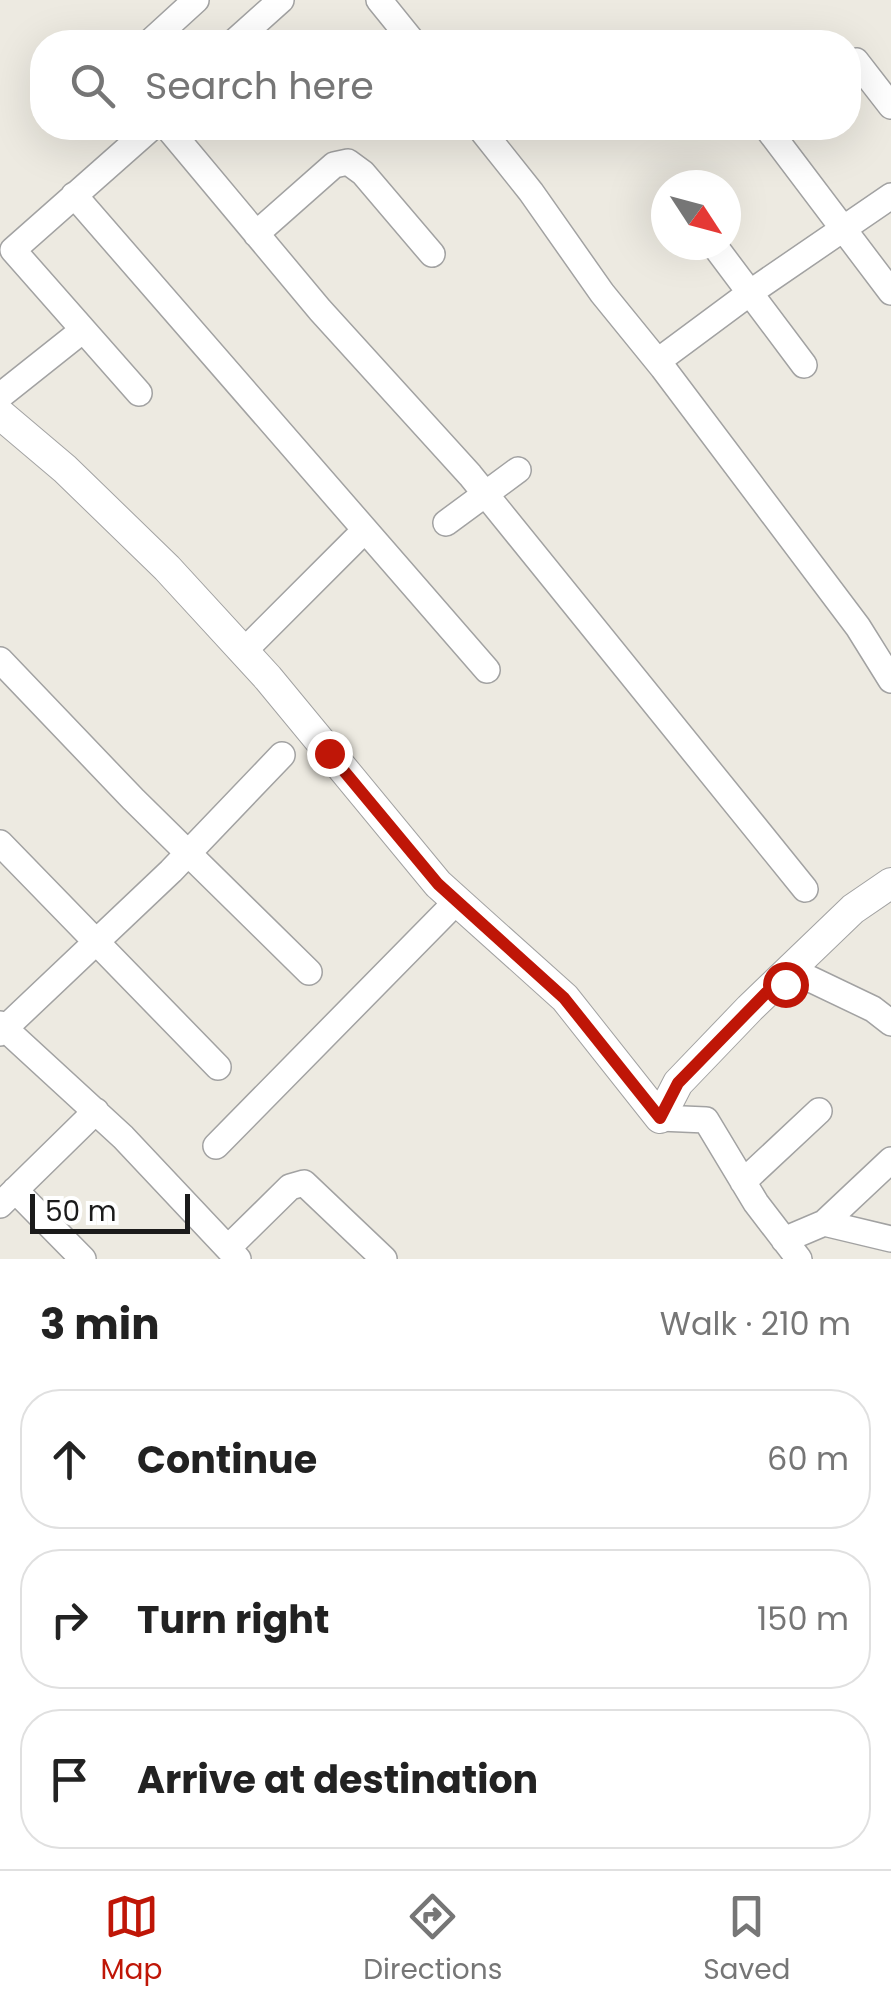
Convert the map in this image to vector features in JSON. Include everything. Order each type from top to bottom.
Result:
[{"type":"street","points":[[163,30],[196,0]]},
{"type":"street","points":[[247,30],[280,0]]},
{"type":"street","points":[[380,0],[404,30]]},
{"type":"street","points":[[861,67],[891,106]]},
{"type":"street","points":[[137,140],[13,250],[140,393]]},
{"type":"street","points":[[178,140],[485,494],[805,890]]},
{"type":"street","points":[[490,140],[602,294],[658,361],[858,627],[891,680]]},
{"type":"street","points":[[776,140],[891,292]]},
{"type":"street","points":[[256,234],[334,165],[348,162],[364,173],[432,254]]},
{"type":"street","points":[[74,195],[487,670]]},
{"type":"street","points":[[658,361],[891,196]]},
{"type":"street","points":[[726,260],[804,365]]},
{"type":"street","points":[[0,396],[83,330]]},
{"type":"street","points":[[0,414],[65,468],[167,568],[244,652],[438,884],[564,998],[660,1118],[706,1120],[791,1250],[891,1160]]},
{"type":"street","points":[[446,523],[518,470]]},
{"type":"street","points":[[244,652],[358,537]]},
{"type":"street","points":[[0,660],[309,972]]},
{"type":"street","points":[[282,755],[188,853],[2,1029],[96,1111],[233,1254],[290,1188],[304,1183],[384,1259]]},
{"type":"street","points":[[0,843],[218,1066]]},
{"type":"street","points":[[660,1118],[678,1083],[766,993],[852,909],[891,884]]},
{"type":"street","points":[[216,1146],[457,901]]},
{"type":"street","points":[[766,993],[804,976],[873,1009],[891,1023]]},
{"type":"street","points":[[83,1259],[7,1198],[96,1111]]},
{"type":"street","points":[[743,1182],[819,1111]]},
{"type":"street","points":[[824,1223],[891,1239]]},
{"type":"route","points":[[329,753],[438,884],[564,998],[660,1118],[678,1083],[766,993],[785,984]]}]
